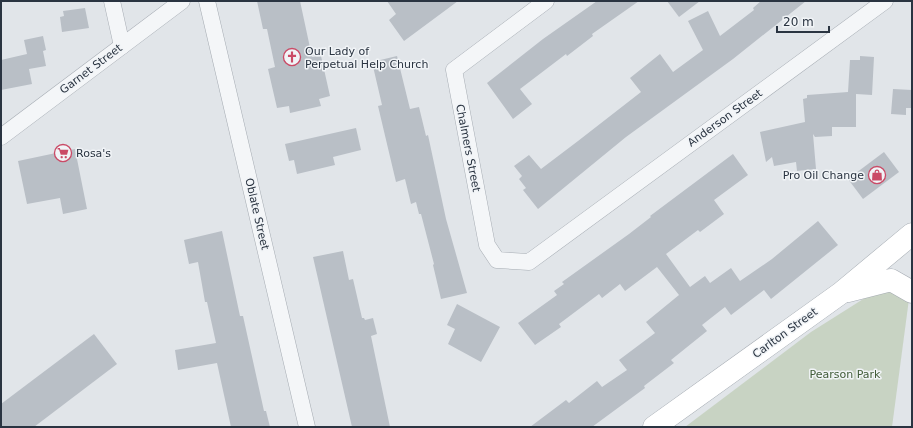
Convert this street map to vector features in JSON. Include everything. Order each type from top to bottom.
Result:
[{"type":"main road","name":"Carlton Street","points":[[654,427],[841,293],[912,234]]},
{"type":"main road","points":[[841,293],[891,280],[912,292]]},
{"type":"street","points":[[112,1],[122,46]]},
{"type":"street","name":"Garnet Street","points":[[1,137],[182,1]]},
{"type":"street","name":"Oblate Street","points":[[207,1],[307,427]]},
{"type":"street","name":"Chalmers Street","points":[[546,1],[454,70],[486,246],[497,260],[529,262],[565,235]]},
{"type":"street","name":"Anderson Street","points":[[565,235],[885,1]]},
{"type":"green space","name":"Pearson Park","points":[[887,284],[909,299],[892,427],[685,427],[811,332]]},
{"type":"building","name":"Our Lady of Perpetual Help Church","points":[[257,1],[300,1],[312,57],[321,56],[330,96],[319,99],[321,106],[290,113],[289,106],[277,108],[268,69],[275,67],[267,29],[263,29]]},
{"type":"building","points":[[387,1],[458,1],[404,41],[389,20],[396,14]]},
{"type":"building","points":[[597,1],[639,1],[592,34],[593,36],[567,56],[566,54],[520,89],[532,104],[513,119],[487,83],[543,39]]},
{"type":"building","points":[[667,1],[700,1],[679,17]]},
{"type":"building","points":[[761,1],[806,1],[733,59],[626,137],[538,209],[523,190],[526,188],[519,179],[522,176],[514,166],[529,155],[541,169],[578,141],[641,92],[630,78],[660,54],[673,72],[703,50],[688,21],[708,11],[720,36],[754,10],[753,8]]},
{"type":"building","points":[[85,8],[89,28],[62,32],[60,17],[64,16],[63,11]]},
{"type":"building","points":[[43,36],[46,50],[43,51],[46,66],[29,69],[32,84],[1,90],[1,60],[27,54],[24,40]]},
{"type":"building","points":[[397,56],[410,109],[419,107],[426,136],[428,135],[446,219],[467,293],[441,299],[434,264],[421,214],[419,214],[416,202],[411,204],[405,179],[396,182],[378,106],[382,105],[372,62]]},
{"type":"building","points":[[860,56],[874,57],[872,95],[856,94],[856,127],[832,127],[832,136],[815,137],[813,134],[816,169],[797,171],[796,162],[774,166],[772,157],[766,162],[760,132],[805,122],[803,99],[807,98],[807,95],[848,92],[850,60],[860,60]]},
{"type":"building","points":[[893,89],[912,90],[912,108],[906,108],[906,115],[891,114]]},
{"type":"building","points":[[356,128],[361,150],[333,157],[335,165],[297,174],[294,160],[289,161],[285,144]]},
{"type":"building","points":[[75,149],[87,209],[63,214],[60,198],[27,204],[18,161]]},
{"type":"building","name":"Pro Oil Change","points":[[884,152],[899,172],[863,199],[848,179]]},
{"type":"building","points":[[733,154],[748,175],[714,200],[724,214],[700,232],[698,230],[666,254],[690,287],[705,276],[710,283],[731,268],[740,281],[772,259],[818,221],[838,245],[771,299],[764,290],[731,315],[725,307],[702,325],[707,331],[671,360],[674,363],[644,386],[645,388],[592,427],[530,427],[566,400],[569,403],[597,381],[602,387],[627,370],[619,360],[655,333],[646,322],[679,295],[657,267],[625,291],[620,284],[602,298],[599,294],[559,324],[561,327],[535,345],[518,323],[557,295],[554,291],[564,284],[562,282],[629,234],[651,217],[650,216]]},
{"type":"building","points":[[222,231],[240,316],[243,316],[264,411],[266,411],[270,427],[231,427],[217,363],[178,370],[175,350],[216,343],[207,302],[205,302],[198,262],[189,264],[184,240]]},
{"type":"building","points":[[343,251],[349,280],[353,279],[362,318],[365,320],[373,318],[377,334],[371,336],[390,427],[352,427],[313,257]]},
{"type":"building","points":[[457,304],[500,327],[481,362],[448,344],[455,329],[447,325]]},
{"type":"building","points":[[94,334],[117,364],[34,427],[1,427],[1,404]]},
{"type":"place","name":"Our Lady of Perpetual Help Church","points":[[292,57]]},
{"type":"place","name":"Rosa's","points":[[63,153]]},
{"type":"place","name":"Pro Oil Change","points":[[877,175]]}]
